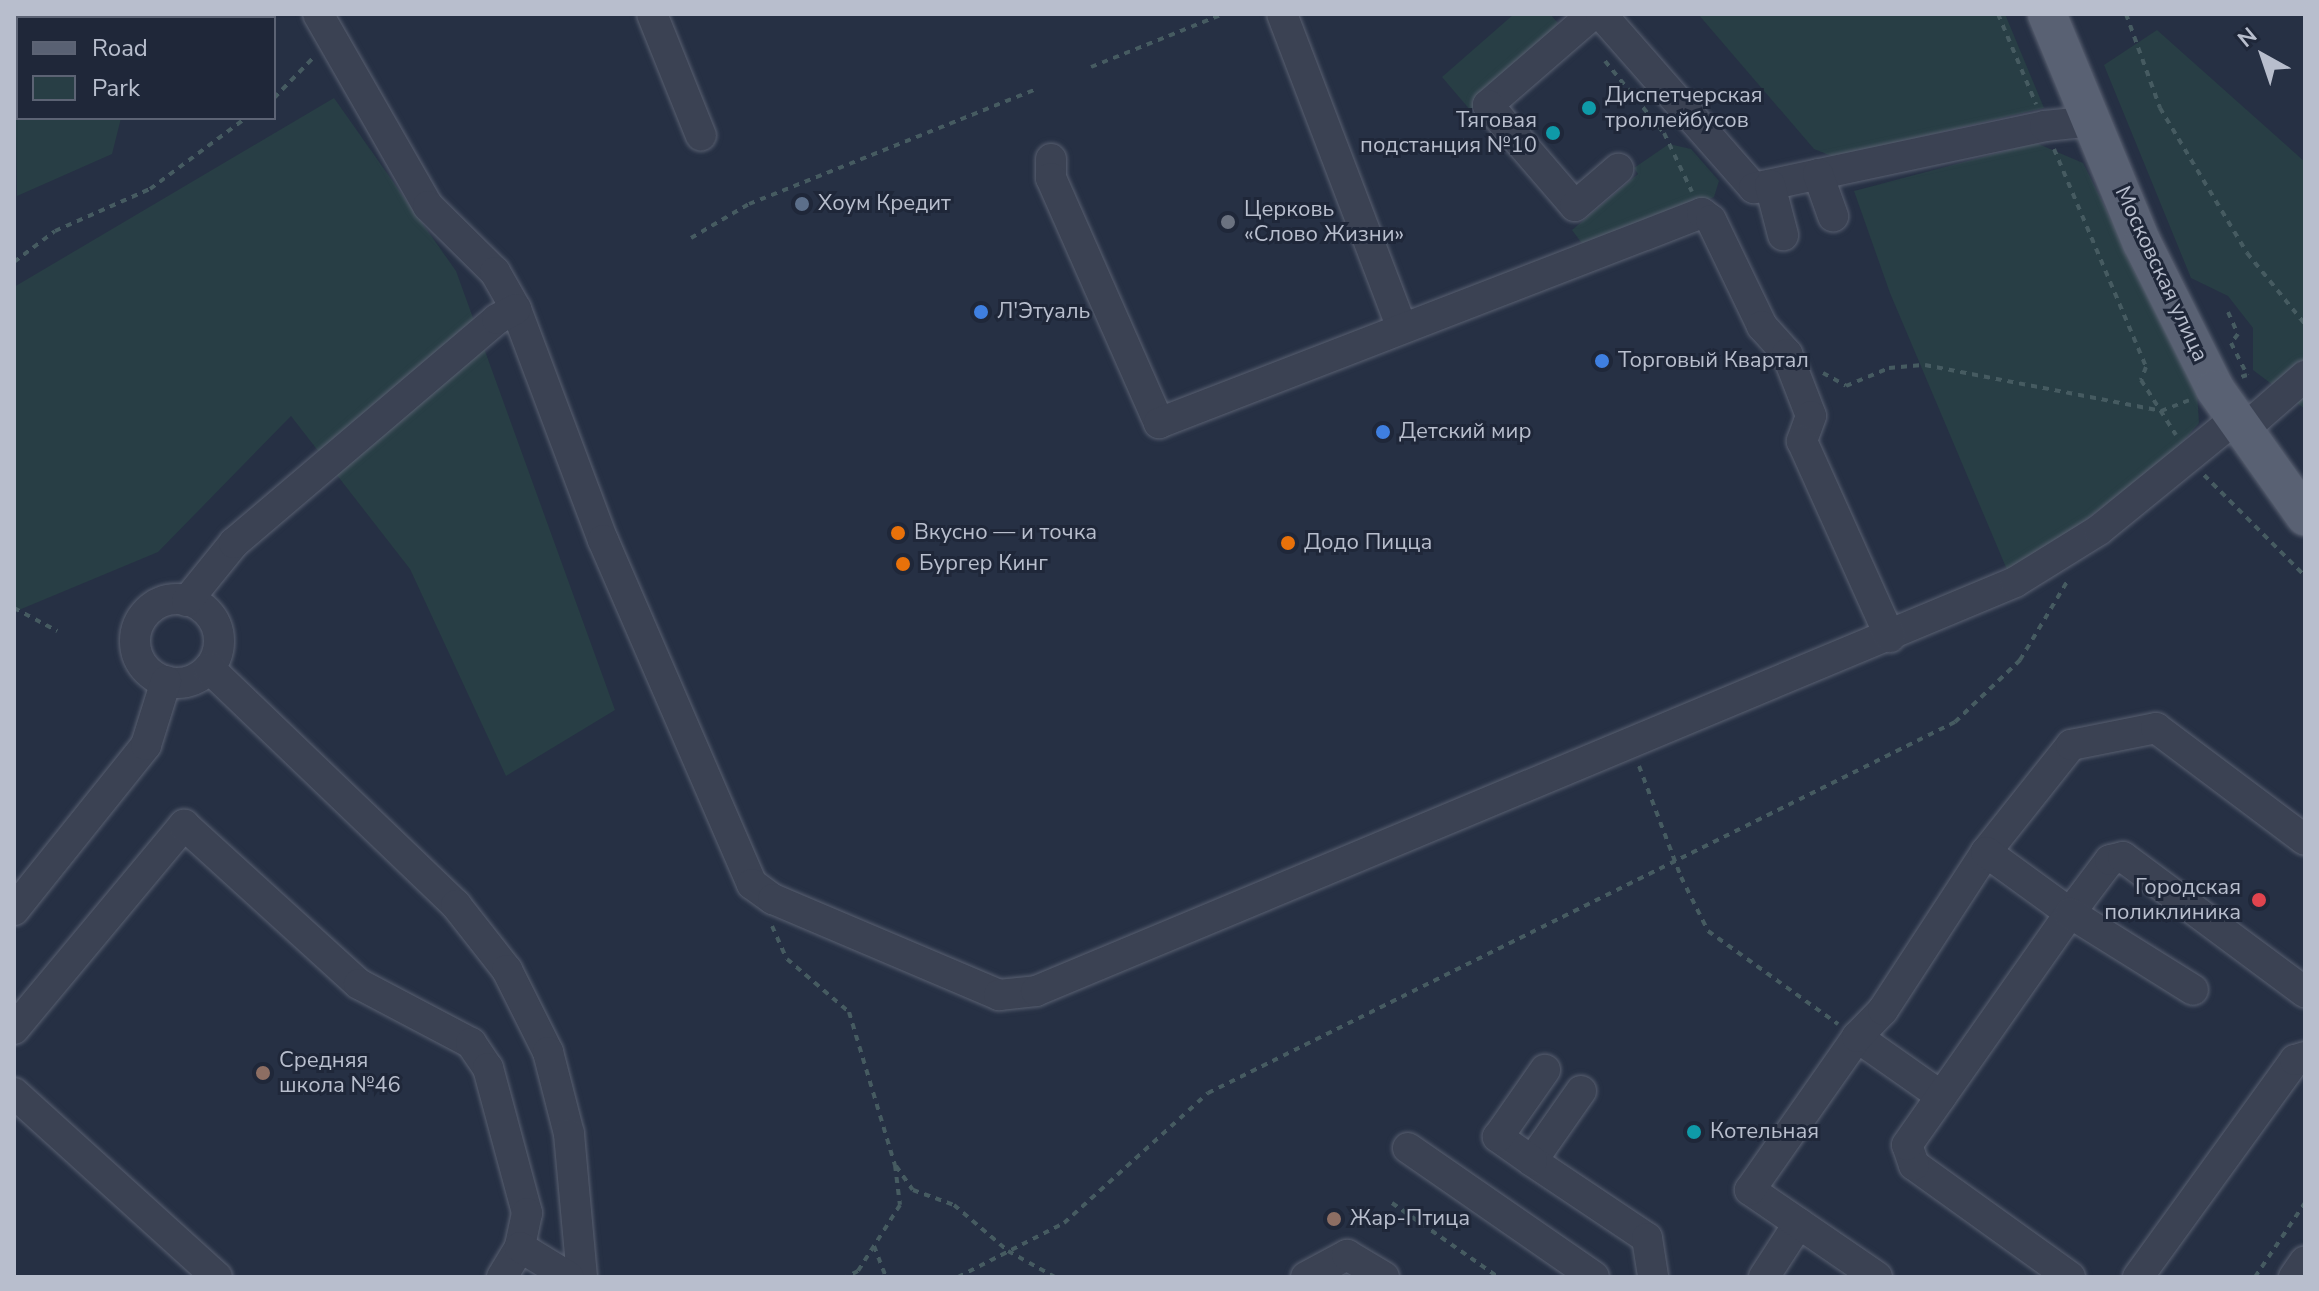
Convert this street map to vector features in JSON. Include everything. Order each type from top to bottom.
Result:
[{"type":"main road","name":"Московская улица","points":[[2055,18],[2142,243],[2238,426],[2305,516]]},
{"type":"street","points":[[652,14],[701,136]]},
{"type":"street","points":[[1282,14],[1402,328]]},
{"type":"street","points":[[1618,169],[1575,206],[1488,105],[1592,17],[1754,188],[2045,126],[2093,121]]},
{"type":"street","points":[[325,26],[428,206],[495,272],[516,309],[603,540],[752,884],[773,899],[999,995],[1036,991],[1890,637],[2015,582],[2099,530],[2189,456],[2238,426],[2305,376]]},
{"type":"street","points":[[1051,159],[1051,178],[1159,423],[1702,213],[1711,220],[1762,326],[1787,354],[1811,416],[1802,441],[1890,637]]},
{"type":"street","points":[[1818,174],[1833,216]]},
{"type":"street","points":[[1770,185],[1783,235]]},
{"type":"street","points":[[187,601],[234,543],[497,319],[516,309]]},
{"type":"street","points":[[164,601],[187,601],[207,613],[218,634],[209,668],[189,681],[166,681],[139,660],[138,625],[164,601]]},
{"type":"street","points":[[209,668],[445,894],[507,970],[548,1052],[569,1134],[582,1277]]},
{"type":"street","points":[[14,910],[146,745],[166,681]]},
{"type":"street","points":[[1877,1277],[1750,1190],[1857,1037],[1883,1010],[1986,852],[2071,745],[2156,728],[2305,840]]},
{"type":"street","points":[[14,1029],[184,825],[359,984],[471,1043],[488,1068],[527,1213],[520,1247],[502,1277]]},
{"type":"street","points":[[1986,852],[2070,913],[2193,990]]},
{"type":"street","points":[[2070,1277],[1914,1165],[1907,1145],[2110,860],[2123,857],[2305,992]]},
{"type":"street","points":[[1857,1037],[1941,1096]]},
{"type":"street","points":[[2138,1277],[2295,1060],[2305,1057]]},
{"type":"street","points":[[1545,1070],[1498,1137],[1647,1238],[1653,1277]]},
{"type":"street","points":[[1532,1161],[1581,1091]]},
{"type":"street","points":[[14,1093],[217,1277]]},
{"type":"street","points":[[1408,1148],[1594,1277]]},
{"type":"street","points":[[1764,1277],[1799,1223]]},
{"type":"street","points":[[520,1247],[569,1277]]},
{"type":"street","points":[[1306,1277],[1347,1255],[1384,1277]]},
{"type":"street","points":[[2294,1277],[2305,1261]]},
{"type":"path","points":[[1091,67],[1223,14]]},
{"type":"path","points":[[1998,14],[2146,367],[2141,380],[2189,456],[2305,576]]},
{"type":"path","points":[[2126,14],[2160,108],[2247,253],[2305,324]]},
{"type":"path","points":[[1592,17],[1664,133],[1702,213]]},
{"type":"path","points":[[276,95],[325,26]]},
{"type":"path","points":[[691,238],[749,204],[1034,90]]},
{"type":"path","points":[[14,262],[55,231],[150,189],[243,120]]},
{"type":"path","points":[[1889,368],[1925,365],[2161,411]]},
{"type":"path","points":[[958,1277],[1064,1223],[1208,1093],[1675,858],[1955,722],[2020,660],[2075,569]]},
{"type":"path","points":[[14,608],[57,631]]},
{"type":"path","points":[[1631,744],[1675,858],[1708,931],[1857,1037]]},
{"type":"path","points":[[752,884],[787,959],[849,1012],[895,1165],[900,1205],[858,1271],[846,1277]]},
{"type":"path","points":[[895,1165],[913,1190],[954,1205],[1008,1251],[1055,1277]]},
{"type":"path","points":[[1392,1203],[1498,1277]]},
{"type":"path","points":[[2255,1277],[2305,1203]]},
{"type":"path","points":[[874,1246],[886,1277]]},
{"type":"green space","points":[[14,14],[78,16],[16,16],[16,120],[120,120],[112,154],[17,196]]},
{"type":"green space","points":[[1514,14],[1550,14],[1558,23],[1543,42],[1481,91],[1471,111],[1442,77]]},
{"type":"green space","points":[[1698,14],[2005,14],[2044,108],[1834,157],[1814,149]]},
{"type":"green space","points":[[2157,30],[2305,162],[2305,409],[2253,370],[2253,328],[2228,296],[2191,278],[2104,65]]},
{"type":"green space","points":[[334,98],[456,271],[615,710],[506,776],[410,569],[291,416],[158,552],[14,612],[14,287]]},
{"type":"green space","points":[[2036,143],[2083,163],[2197,391],[2199,423],[2172,454],[2040,555],[2008,572],[1890,293],[1854,191]]},
{"type":"green space","points":[[1669,144],[1691,149],[1719,181],[1714,197],[1584,246],[1572,230],[1638,174],[1634,168]]},
{"type":"place","name":"Диспетчерская троллейбусов","points":[[1589,108]]},
{"type":"place","name":"Тяговая подстанция №10","points":[[1553,133]]},
{"type":"place","name":"Хоум Кредит","points":[[802,204]]},
{"type":"place","name":"Церковь «Слово Жизни»","points":[[1228,222]]},
{"type":"place","name":"Л'Этуаль","points":[[981,312]]},
{"type":"place","name":"Торговый Квартал","points":[[1602,361]]},
{"type":"place","name":"Детский мир","points":[[1383,432]]},
{"type":"place","name":"Вкусно — и точка","points":[[898,533]]},
{"type":"place","name":"Додо Пицца","points":[[1288,543]]},
{"type":"place","name":"Бургер Кинг","points":[[903,564]]},
{"type":"place","name":"Городская поликлиника","points":[[2259,900]]},
{"type":"place","name":"Средняя школа №46","points":[[263,1073]]},
{"type":"place","name":"Котельная","points":[[1694,1132]]},
{"type":"place","name":"Жар-Птица","points":[[1334,1219]]}]
